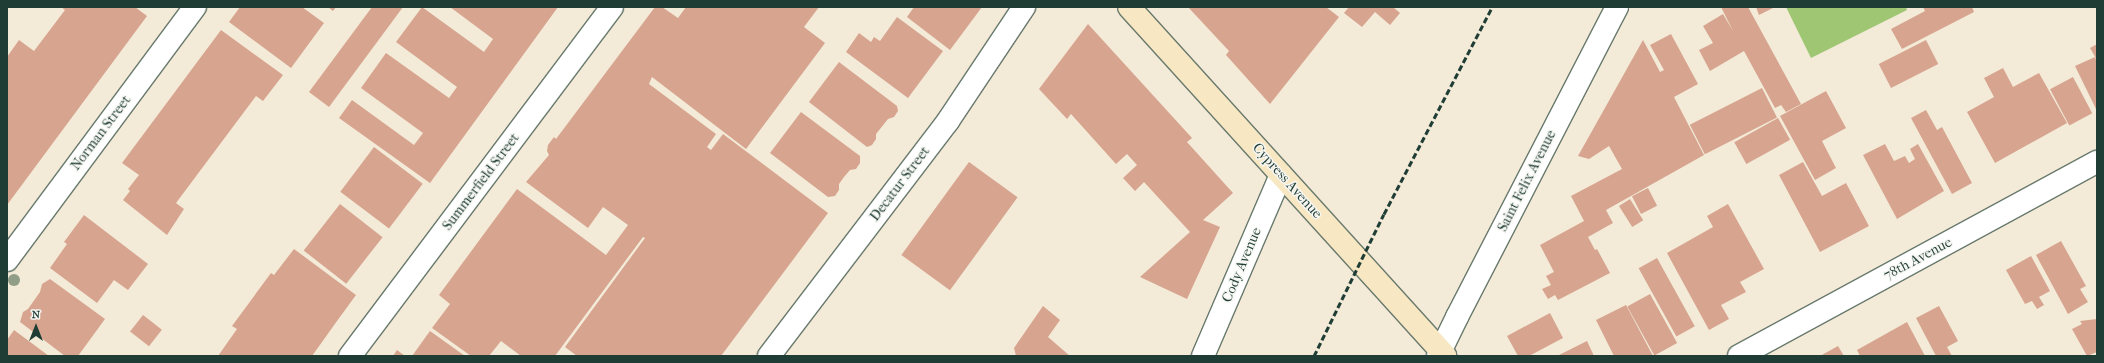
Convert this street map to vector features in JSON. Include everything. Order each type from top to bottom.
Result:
[{"type":"main road","name":"Cypress Avenue","points":[[1129,7],[1441,354]]},
{"type":"street","name":"Norman Street","points":[[7,260],[195,7]]},
{"type":"street","name":"Summerfield Street","points":[[350,356],[612,7]]},
{"type":"street","name":"Decatur Street","points":[[769,356],[948,120],[1024,7]]},
{"type":"street","name":"Saint Felix Avenue","points":[[1441,354],[1617,7]]},
{"type":"street","name":"78th Avenue","points":[[1739,356],[2097,162]]},
{"type":"street","name":"Cody Avenue","points":[[1203,356],[1281,175]]},
{"type":"green space","points":[[1786,7],[1906,7],[1907,10],[1811,58]]},
{"type":"building","points":[[61,7],[135,7],[147,16],[7,205],[7,57],[19,40],[34,51],[65,10]]},
{"type":"building","points":[[240,7],[302,7],[324,23],[291,68],[229,22]]},
{"type":"building","points":[[328,7],[336,7],[333,11]]},
{"type":"building","points":[[372,7],[403,7],[329,107],[309,92]]},
{"type":"building","points":[[422,7],[484,52],[493,39],[450,7],[558,7],[430,183],[339,118],[352,100],[414,145],[423,133],[361,88],[386,53],[449,98],[457,87],[396,42]]},
{"type":"building","points":[[655,7],[662,7],[678,18],[686,7],[819,7],[804,27],[825,43],[746,149],[652,77],[649,84],[716,134],[707,147],[711,150],[723,134],[828,213],[721,356],[577,356],[565,347],[645,238],[643,237],[555,356],[521,356],[501,341],[489,356],[471,356],[432,328],[450,304],[439,295],[517,189],[606,255],[628,225],[603,207],[588,228],[526,182],[549,155],[547,151],[548,145],[554,137],[556,139]]},
{"type":"building","points":[[914,7],[982,7],[950,50],[907,17]]},
{"type":"building","points":[[1188,7],[1326,7],[1339,17],[1270,104],[1226,55],[1229,51]]},
{"type":"building","points":[[1349,7],[1393,7],[1400,13],[1390,25],[1375,12],[1362,27],[1344,13]]},
{"type":"building","points":[[1721,7],[1748,7],[1801,104],[1786,112],[1781,105],[1775,108],[1744,51],[1710,71],[1699,50],[1713,43],[1703,26],[1723,14],[1733,31]]},
{"type":"building","points":[[1756,7],[1775,7],[1759,15]]},
{"type":"building","points":[[1923,7],[1972,7],[1974,12],[1902,49],[1891,29],[1925,11]]},
{"type":"building","points":[[897,17],[943,51],[908,98],[846,52],[859,33],[871,42],[874,37],[880,41]]},
{"type":"building","points":[[1088,24],[1192,138],[1187,142],[1233,193],[1203,220],[1220,227],[1187,299],[1140,277],[1190,232],[1144,182],[1135,191],[1123,178],[1137,165],[1127,154],[1116,164],[1071,114],[1067,119],[1039,89]]},
{"type":"building","points":[[221,30],[283,75],[263,101],[256,96],[176,203],[184,209],[167,235],[123,200],[130,191],[128,189],[139,175],[122,163]]},
{"type":"building","points":[[1671,34],[1698,84],[1674,97],[1704,155],[1606,210],[1613,223],[1588,237],[1595,250],[1597,249],[1610,273],[1558,300],[1555,295],[1548,299],[1542,289],[1551,285],[1546,276],[1554,272],[1540,245],[1584,221],[1571,196],[1622,169],[1609,146],[1589,159],[1578,156],[1643,40],[1660,72],[1664,70],[1650,45]]},
{"type":"building","points":[[1926,40],[1938,64],[1891,88],[1879,64]]},
{"type":"building","points":[[2097,44],[2097,60],[2090,48]]},
{"type":"building","points":[[2095,57],[2097,62],[2097,111],[2075,66]]},
{"type":"building","points":[[839,62],[897,106],[898,111],[894,117],[888,119],[876,134],[876,139],[872,145],[867,147],[809,102]]},
{"type":"building","points":[[2003,68],[2013,87],[2039,73],[2067,123],[1995,163],[1967,112],[1994,97],[1984,78]]},
{"type":"building","points":[[2073,77],[2092,113],[2069,125],[2050,89]]},
{"type":"building","points":[[1762,88],[1777,117],[1705,154],[1690,125]]},
{"type":"building","points":[[1826,91],[1846,128],[1822,141],[1836,168],[1815,180],[1780,116]]},
{"type":"building","points":[[1926,110],[1937,130],[1942,127],[1972,183],[1952,194],[1911,118]]},
{"type":"building","points":[[801,112],[860,156],[860,163],[856,169],[850,170],[844,177],[839,184],[839,190],[835,196],[828,197],[770,153]]},
{"type":"building","points":[[1778,118],[1790,140],[1746,164],[1734,142]]},
{"type":"building","points":[[1885,144],[1894,161],[1905,156],[1909,163],[1915,159],[1910,149],[1918,144],[1944,191],[1897,219],[1863,155]]},
{"type":"building","points":[[374,147],[423,184],[389,228],[340,192]]},
{"type":"building","points":[[969,162],[1018,197],[950,290],[901,255]]},
{"type":"building","points":[[1803,162],[1822,196],[1846,183],[1869,226],[1820,252],[1779,175]]},
{"type":"building","points":[[1648,188],[1657,206],[1641,214],[1632,196]]},
{"type":"building","points":[[1630,199],[1643,220],[1632,227],[1619,206]]},
{"type":"building","points":[[340,204],[383,237],[346,284],[304,250]]},
{"type":"building","points":[[1728,204],[1764,269],[1740,282],[1746,292],[1721,305],[1729,319],[1709,330],[1667,253],[1713,227],[1707,216]]},
{"type":"building","points":[[84,215],[148,264],[128,290],[114,280],[97,303],[50,268],[67,244],[64,242]]},
{"type":"building","points":[[2061,241],[2086,286],[2080,289],[2088,302],[2068,314],[2036,255]]},
{"type":"building","points":[[294,249],[356,295],[312,356],[218,356],[237,329],[232,326],[271,273],[274,275]]},
{"type":"building","points":[[2031,256],[2050,291],[2039,297],[2044,305],[2037,309],[2032,301],[2025,304],[2006,270]]},
{"type":"building","points":[[1657,258],[1695,326],[1676,336],[1639,268]]},
{"type":"building","points":[[50,279],[105,319],[78,356],[65,356],[20,322],[23,312],[28,309],[40,292],[42,284]]},
{"type":"building","points":[[1650,294],[1677,343],[1654,356],[1627,307]]},
{"type":"building","points":[[1626,305],[1653,356],[1614,356],[1596,320]]},
{"type":"building","points":[[1043,306],[1060,320],[1048,337],[1070,356],[1016,356],[1014,348]]},
{"type":"building","points":[[1939,306],[1958,341],[1947,347],[1952,356],[1936,356],[1916,318]]},
{"type":"building","points":[[1550,313],[1563,338],[1529,356],[1518,356],[1507,336]]},
{"type":"building","points":[[143,315],[162,330],[149,346],[130,332]]},
{"type":"building","points":[[2097,319],[2097,352],[2087,356],[2072,329],[2082,324],[2080,321]]},
{"type":"building","points":[[1907,322],[1925,356],[1860,356],[1857,350]]},
{"type":"building","points":[[14,330],[49,356],[7,356],[7,340]]},
{"type":"building","points":[[430,331],[465,356],[412,356]]},
{"type":"building","points":[[1587,341],[1594,356],[1557,356]]},
{"type":"building","points":[[1838,346],[1844,356],[1820,356]]},
{"type":"building","points":[[397,350],[405,356],[393,356]]},
{"type":"railway","points":[[1314,356],[1384,214],[1492,7]]}]
